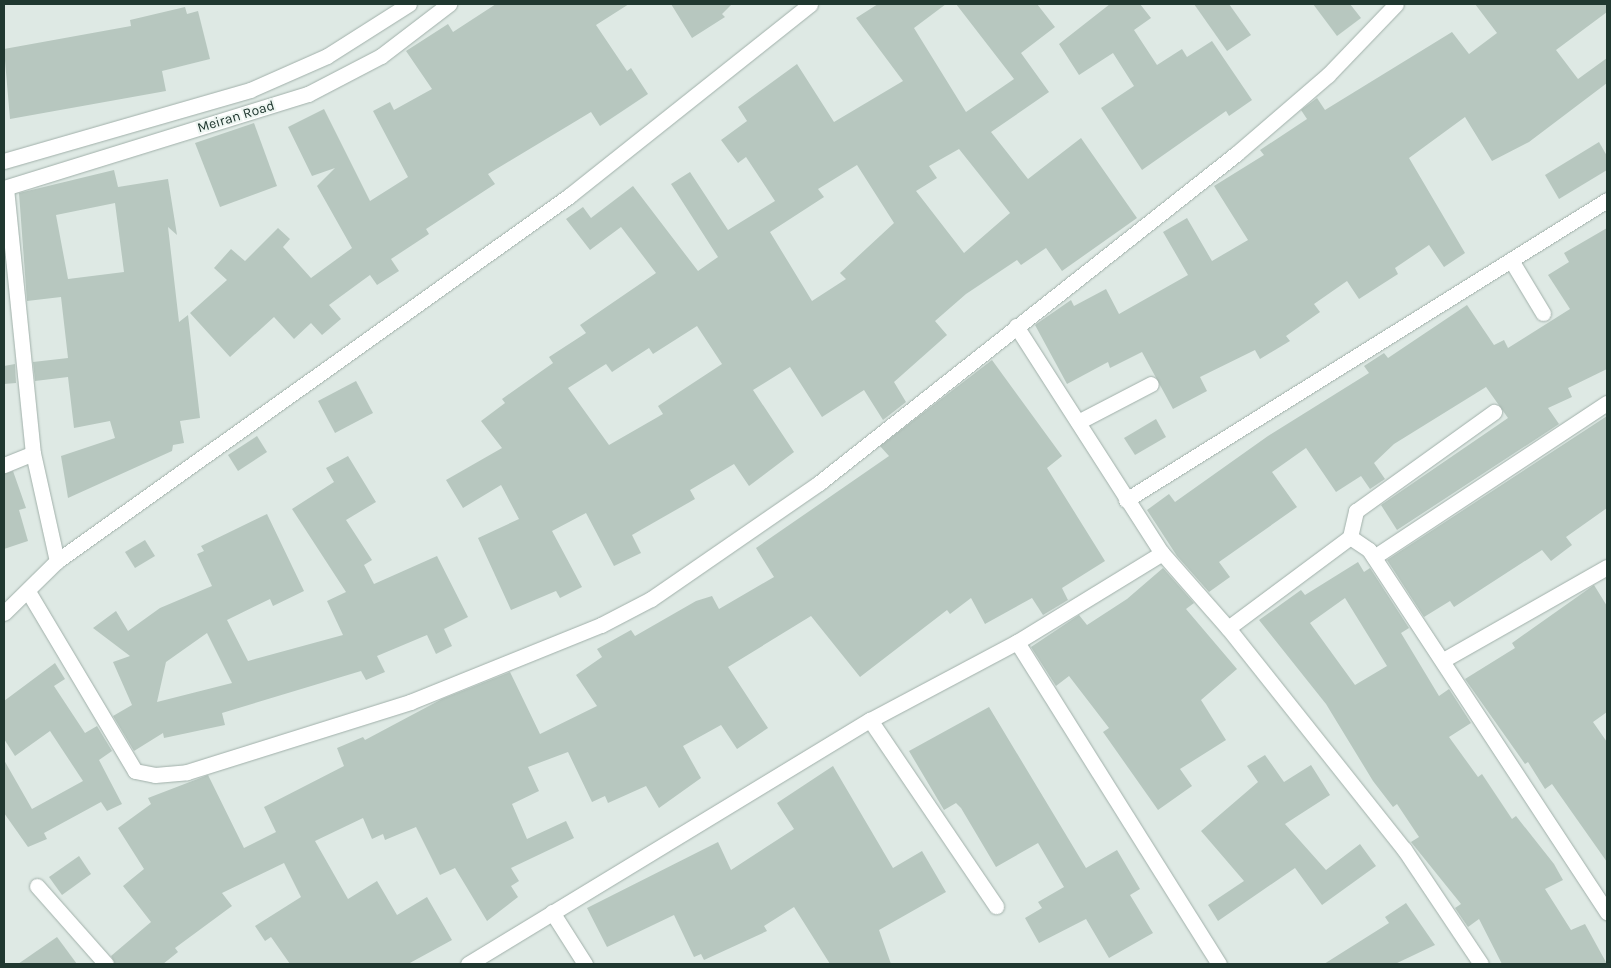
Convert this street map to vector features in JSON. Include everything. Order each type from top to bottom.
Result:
[{"type":"street","name":"Meiran Road","points":[[4,162],[250,90],[326,56],[409,4]]},
{"type":"street","name":"Meiran Road","points":[[5,188],[308,94],[382,56],[449,4]]},
{"type":"street","points":[[4,613],[29,593],[57,562],[569,196],[810,4]]},
{"type":"street","points":[[29,593],[135,771],[155,776],[187,772],[410,702],[601,625],[651,599],[790,505],[1236,154],[1328,75],[1396,4]]},
{"type":"street","points":[[5,188],[33,453],[57,562]]},
{"type":"street","points":[[1126,500],[1607,200]]},
{"type":"street","points":[[1511,260],[1543,313]]},
{"type":"street","points":[[1016,326],[1126,500],[1162,553],[1228,628],[1404,848],[1481,964]]},
{"type":"street","points":[[1078,422],[1151,384]]},
{"type":"street","points":[[1374,557],[1607,403]]},
{"type":"street","points":[[1228,628],[1350,537],[1356,511],[1494,412]]},
{"type":"street","points":[[4,465],[33,453]]},
{"type":"street","points":[[1350,537],[1374,557],[1445,659],[1607,913]]},
{"type":"street","points":[[468,964],[870,720],[1018,642],[1162,553]]},
{"type":"street","points":[[1445,659],[1607,568]]},
{"type":"street","points":[[1018,642],[1219,964]]},
{"type":"street","points":[[870,720],[996,906]]},
{"type":"street","points":[[37,886],[106,964]]},
{"type":"street","points":[[552,912],[585,964]]},
{"type":"building","points":[[496,4],[629,4],[596,25],[627,71],[631,68],[648,94],[600,126],[591,112],[488,174],[495,184],[426,229],[429,234],[391,259],[399,271],[377,285],[370,275],[329,305],[341,319],[322,335],[311,323],[294,339],[274,317],[230,357],[190,313],[227,280],[214,268],[231,249],[245,261],[278,228],[290,239],[283,247],[311,278],[352,248],[317,186],[335,168],[312,176],[288,127],[324,109],[370,201],[408,177],[373,111],[390,102],[394,110],[432,89],[406,51],[448,24],[453,32]]},
{"type":"building","points":[[671,4],[732,4],[722,14],[725,17],[692,38]]},
{"type":"building","points":[[878,4],[946,4],[914,28],[966,112],[1014,79],[956,4],[1037,4],[1055,27],[1021,53],[1049,92],[991,132],[1028,179],[1081,138],[1137,218],[1062,271],[1046,248],[1021,265],[1017,260],[966,294],[935,321],[947,335],[894,382],[906,402],[883,420],[864,390],[822,417],[790,367],[753,390],[794,452],[749,486],[734,464],[690,490],[695,499],[632,535],[641,553],[614,566],[586,513],[552,531],[582,587],[560,598],[556,591],[511,610],[478,538],[519,519],[501,485],[463,508],[446,480],[502,448],[481,421],[505,403],[502,399],[553,363],[549,357],[586,333],[580,325],[656,273],[621,227],[590,250],[566,219],[583,207],[591,218],[633,186],[698,271],[718,257],[671,184],[690,172],[728,230],[775,201],[746,157],[738,163],[721,140],[747,121],[738,107],[797,64],[834,122],[903,81],[856,18]],"holes":[[[959,149],[1010,213],[964,253],[916,191],[937,178],[929,166]],[[857,165],[894,223],[840,273],[846,279],[812,301],[770,232],[824,197],[818,189]],[[697,326],[722,364],[658,406],[663,414],[609,445],[568,388],[606,364],[612,372],[649,348],[653,354]]]},
{"type":"building","points":[[1110,4],[1140,4],[1151,18],[1134,30],[1157,65],[1182,49],[1187,57],[1212,41],[1252,100],[1229,116],[1226,111],[1142,170],[1101,108],[1134,86],[1113,53],[1079,75],[1059,44]]},
{"type":"building","points":[[1194,4],[1229,4],[1251,35],[1227,51]]},
{"type":"building","points":[[1313,4],[1350,4],[1361,18],[1337,36]]},
{"type":"building","points":[[1475,4],[1607,4],[1607,12],[1556,50],[1578,79],[1607,58],[1607,83],[1529,142],[1492,161],[1465,117],[1409,158],[1465,253],[1444,267],[1429,245],[1395,268],[1398,274],[1359,299],[1347,281],[1314,304],[1320,312],[1286,336],[1290,341],[1260,359],[1255,350],[1200,377],[1207,391],[1173,409],[1142,352],[1110,368],[1108,362],[1067,384],[1035,325],[1071,300],[1074,306],[1106,289],[1119,314],[1188,275],[1163,232],[1187,218],[1212,261],[1248,240],[1214,186],[1264,155],[1260,150],[1307,119],[1301,110],[1317,98],[1325,110],[1452,32],[1469,54],[1497,33]]},
{"type":"building","points":[[185,7],[187,14],[198,11],[210,59],[162,71],[166,91],[10,119],[4,49],[131,26],[130,20]]},
{"type":"building","points":[[254,123],[277,186],[220,207],[195,143]]},
{"type":"building","points":[[1599,142],[1607,156],[1607,170],[1559,199],[1545,175]]},
{"type":"building","points":[[114,170],[118,187],[168,179],[177,235],[168,227],[179,322],[188,315],[200,418],[180,421],[184,443],[173,445],[172,451],[68,498],[61,456],[115,438],[110,421],[74,428],[68,377],[35,381],[33,362],[68,358],[61,297],[27,301],[19,193]],"holes":[[[115,203],[124,272],[68,279],[56,215]]]},
{"type":"building","points":[[1607,228],[1607,369],[1568,388],[1572,397],[1548,408],[1559,424],[1397,530],[1381,505],[1508,418],[1486,387],[1394,444],[1374,463],[1385,479],[1370,489],[1361,476],[1336,492],[1306,448],[1272,472],[1297,507],[1219,562],[1230,577],[1209,592],[1177,556],[1147,510],[1169,494],[1175,502],[1268,436],[1369,373],[1364,366],[1384,353],[1388,358],[1467,305],[1494,345],[1504,340],[1508,348],[1570,309],[1548,275],[1569,262],[1564,253]]},
{"type":"building","points":[[992,360],[1062,456],[1047,468],[1105,561],[1062,588],[1068,600],[1043,615],[1032,598],[985,624],[971,598],[950,614],[947,610],[860,677],[811,616],[728,667],[768,728],[737,749],[721,725],[683,746],[701,778],[659,808],[646,786],[608,803],[605,796],[592,802],[568,752],[528,767],[539,791],[512,804],[527,839],[566,821],[574,838],[511,868],[519,881],[511,886],[518,897],[487,921],[455,868],[440,875],[416,827],[385,840],[383,834],[372,839],[363,818],[315,841],[348,899],[377,881],[397,915],[427,897],[452,940],[408,964],[290,964],[271,937],[265,941],[255,926],[301,897],[284,863],[222,893],[232,906],[175,948],[178,952],[163,964],[115,964],[111,956],[151,922],[123,886],[144,869],[118,828],[151,804],[148,798],[208,775],[244,848],[276,832],[264,807],[344,766],[337,748],[363,737],[365,740],[442,699],[510,672],[540,734],[597,706],[576,675],[602,657],[597,649],[631,630],[635,636],[696,601],[712,596],[719,609],[774,577],[756,548],[889,456],[880,446]]},
{"type":"building","points":[[15,364],[16,383],[4,384],[4,366]]},
{"type":"building","points":[[356,381],[373,413],[335,433],[318,401]]},
{"type":"building","points":[[1607,416],[1607,508],[1566,537],[1572,545],[1551,561],[1542,550],[1454,607],[1450,601],[1424,617],[1387,560]]},
{"type":"building","points":[[1156,419],[1166,437],[1135,455],[1124,438]]},
{"type":"building","points":[[257,436],[267,452],[238,471],[228,455]]},
{"type":"building","points":[[348,456],[376,502],[346,520],[372,560],[364,565],[374,584],[437,556],[468,617],[444,629],[452,646],[436,654],[427,635],[377,656],[385,672],[366,680],[361,671],[222,713],[225,725],[164,738],[163,733],[134,751],[113,716],[132,705],[113,662],[130,656],[93,628],[116,611],[128,631],[160,608],[212,586],[197,554],[204,551],[201,546],[267,514],[304,591],[273,606],[270,599],[227,620],[248,661],[343,635],[327,601],[346,592],[292,509],[334,482],[326,468]],"holes":[[[207,633],[232,683],[157,702],[166,662]]]},
{"type":"building","points":[[13,471],[26,508],[19,510],[28,541],[4,549],[4,474]]},
{"type":"building","points":[[145,540],[155,556],[135,568],[125,552]]},
{"type":"building","points":[[1358,562],[1364,572],[1370,568],[1409,628],[1401,633],[1439,696],[1449,689],[1471,723],[1449,737],[1478,777],[1482,774],[1512,819],[1516,816],[1554,864],[1563,880],[1545,889],[1571,930],[1585,924],[1607,964],[1502,964],[1479,919],[1468,927],[1455,908],[1461,904],[1411,842],[1419,837],[1397,804],[1393,807],[1373,781],[1326,704],[1259,620],[1301,590],[1305,595]],"holes":[[[1345,598],[1387,666],[1355,685],[1310,623]]]},
{"type":"building","points":[[1163,568],[1194,603],[1186,609],[1237,669],[1201,700],[1226,740],[1180,769],[1192,786],[1158,810],[1103,732],[1109,728],[1069,676],[1056,686],[1031,647],[1079,615],[1087,625],[1127,599]]},
{"type":"building","points":[[1594,585],[1607,606],[1607,712],[1593,722],[1607,742],[1607,862],[1552,784],[1545,789],[1528,762],[1525,764],[1465,679],[1515,648],[1512,643]]},
{"type":"building","points":[[55,663],[65,679],[54,686],[85,733],[97,726],[112,751],[99,760],[122,804],[107,811],[101,802],[44,833],[47,839],[28,847],[4,813],[4,760],[32,809],[83,781],[50,731],[15,756],[4,739],[4,701]]},
{"type":"building","points":[[989,707],[1086,868],[1117,850],[1140,889],[1130,895],[1153,933],[1109,958],[1086,919],[1039,943],[1025,918],[1042,908],[1038,902],[1064,887],[1038,843],[996,867],[961,808],[956,803],[944,810],[909,751]]},
{"type":"building","points":[[1265,755],[1284,782],[1311,765],[1330,795],[1285,824],[1326,870],[1360,844],[1376,866],[1322,905],[1295,868],[1218,921],[1208,905],[1244,881],[1201,831],[1258,782],[1247,766]]},
{"type":"building","points":[[833,766],[893,868],[922,851],[946,892],[879,930],[891,964],[830,964],[794,907],[764,926],[767,931],[704,960],[701,954],[694,957],[674,915],[607,947],[587,908],[718,842],[731,870],[794,829],[777,803]]},
{"type":"building","points":[[79,856],[91,874],[62,895],[49,877]]},
{"type":"building","points":[[1406,903],[1435,945],[1395,964],[1324,964],[1389,923],[1385,917]]},
{"type":"building","points":[[57,937],[77,964],[18,964]]}]
